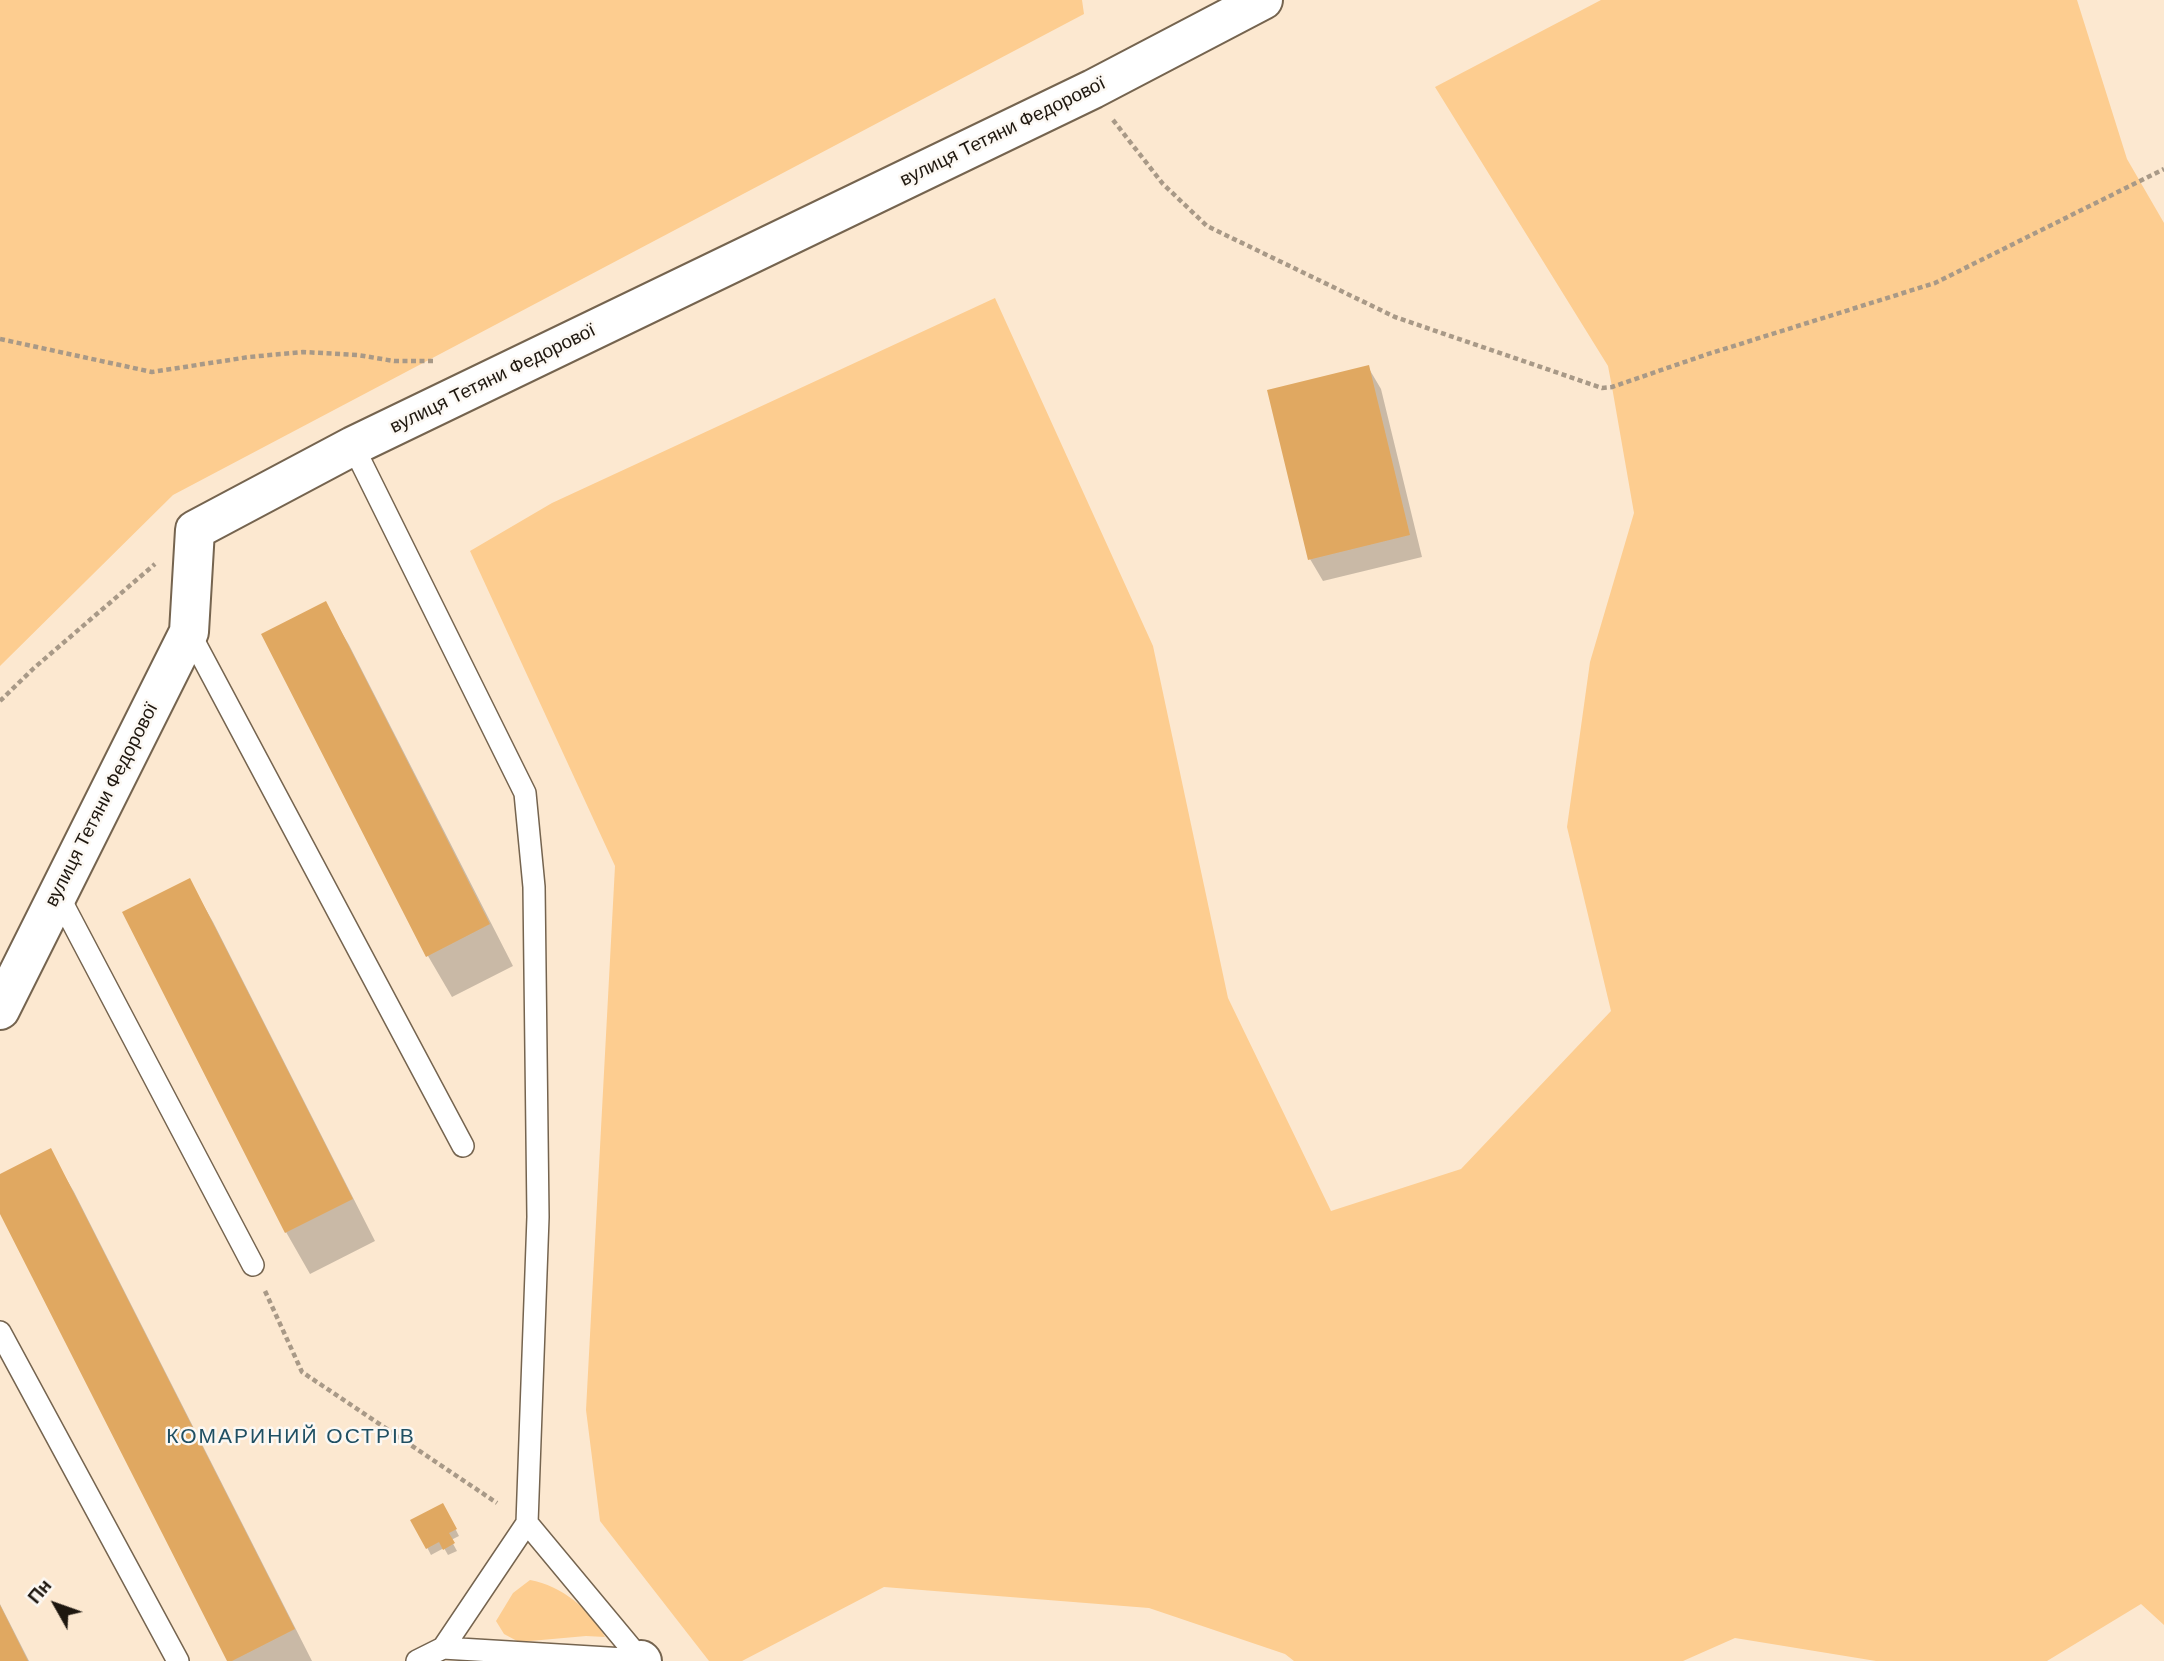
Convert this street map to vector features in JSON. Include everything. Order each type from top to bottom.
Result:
[{"type":"street","name":"вулиця Тетяни Федорової","points":[[0,1010],[189,632],[195,530],[353,446],[1093,89],[1264,0]]},
{"type":"lane","points":[[353,446],[525,793],[534,887],[538,1217],[527,1523],[443,1648],[417,1661]]},
{"type":"lane","points":[[189,632],[463,1146]]},
{"type":"lane","points":[[58,892],[253,1265]]},
{"type":"lane","points":[[0,1332],[178,1661]]},
{"type":"lane","points":[[527,1523],[641,1660]]},
{"type":"lane","points":[[443,1648],[641,1660]]},
{"type":"path","points":[[1093,89],[1122,134],[1163,184],[1207,226],[1395,317],[1602,388],[1935,283],[2164,169]]},
{"type":"path","points":[[0,339],[152,372],[303,352],[358,355],[394,362],[444,361],[474,388]]},
{"type":"path","points":[[0,701],[34,668],[195,530]]},
{"type":"path","points":[[253,1265],[302,1371],[527,1523]]},
{"type":"shaded area","points":[[0,0],[1082,0],[1084,14],[173,495],[0,666]]},
{"type":"shaded area","points":[[1601,0],[2077,0],[2127,159],[2164,223],[2164,1625],[2141,1604],[2047,1661],[1876,1661],[1735,1638],[1683,1661],[1294,1661],[1285,1654],[1149,1608],[884,1587],[742,1661],[709,1661],[600,1521],[586,1410],[615,866],[470,551],[552,503],[995,298],[1153,646],[1228,998],[1331,1211],[1461,1169],[1611,1011],[1567,827],[1590,662],[1634,513],[1608,366],[1435,87]]},
{"type":"shaded area","points":[[530,1580],[564,1593],[574,1600],[591,1617],[605,1637],[586,1636],[519,1642],[504,1634],[496,1621],[513,1593]]},
{"type":"building","points":[[1369,365],[1410,535],[1308,560],[1267,390]]},
{"type":"building","points":[[326,601],[490,924],[426,957],[261,634]]},
{"type":"building","points":[[190,878],[353,1199],[285,1233],[122,912]]},
{"type":"building","points":[[51,1148],[295,1629],[232,1661],[227,1661],[0,1214],[0,1174]]},
{"type":"building","points":[[443,1503],[457,1529],[449,1533],[455,1543],[443,1550],[439,1542],[426,1549],[410,1520]]},
{"type":"building","points":[[0,1605],[28,1661],[0,1661]]},
{"type":"district","name":"КОМАРИНИЙ ОСТРІВ","points":[[291,1437]]}]
